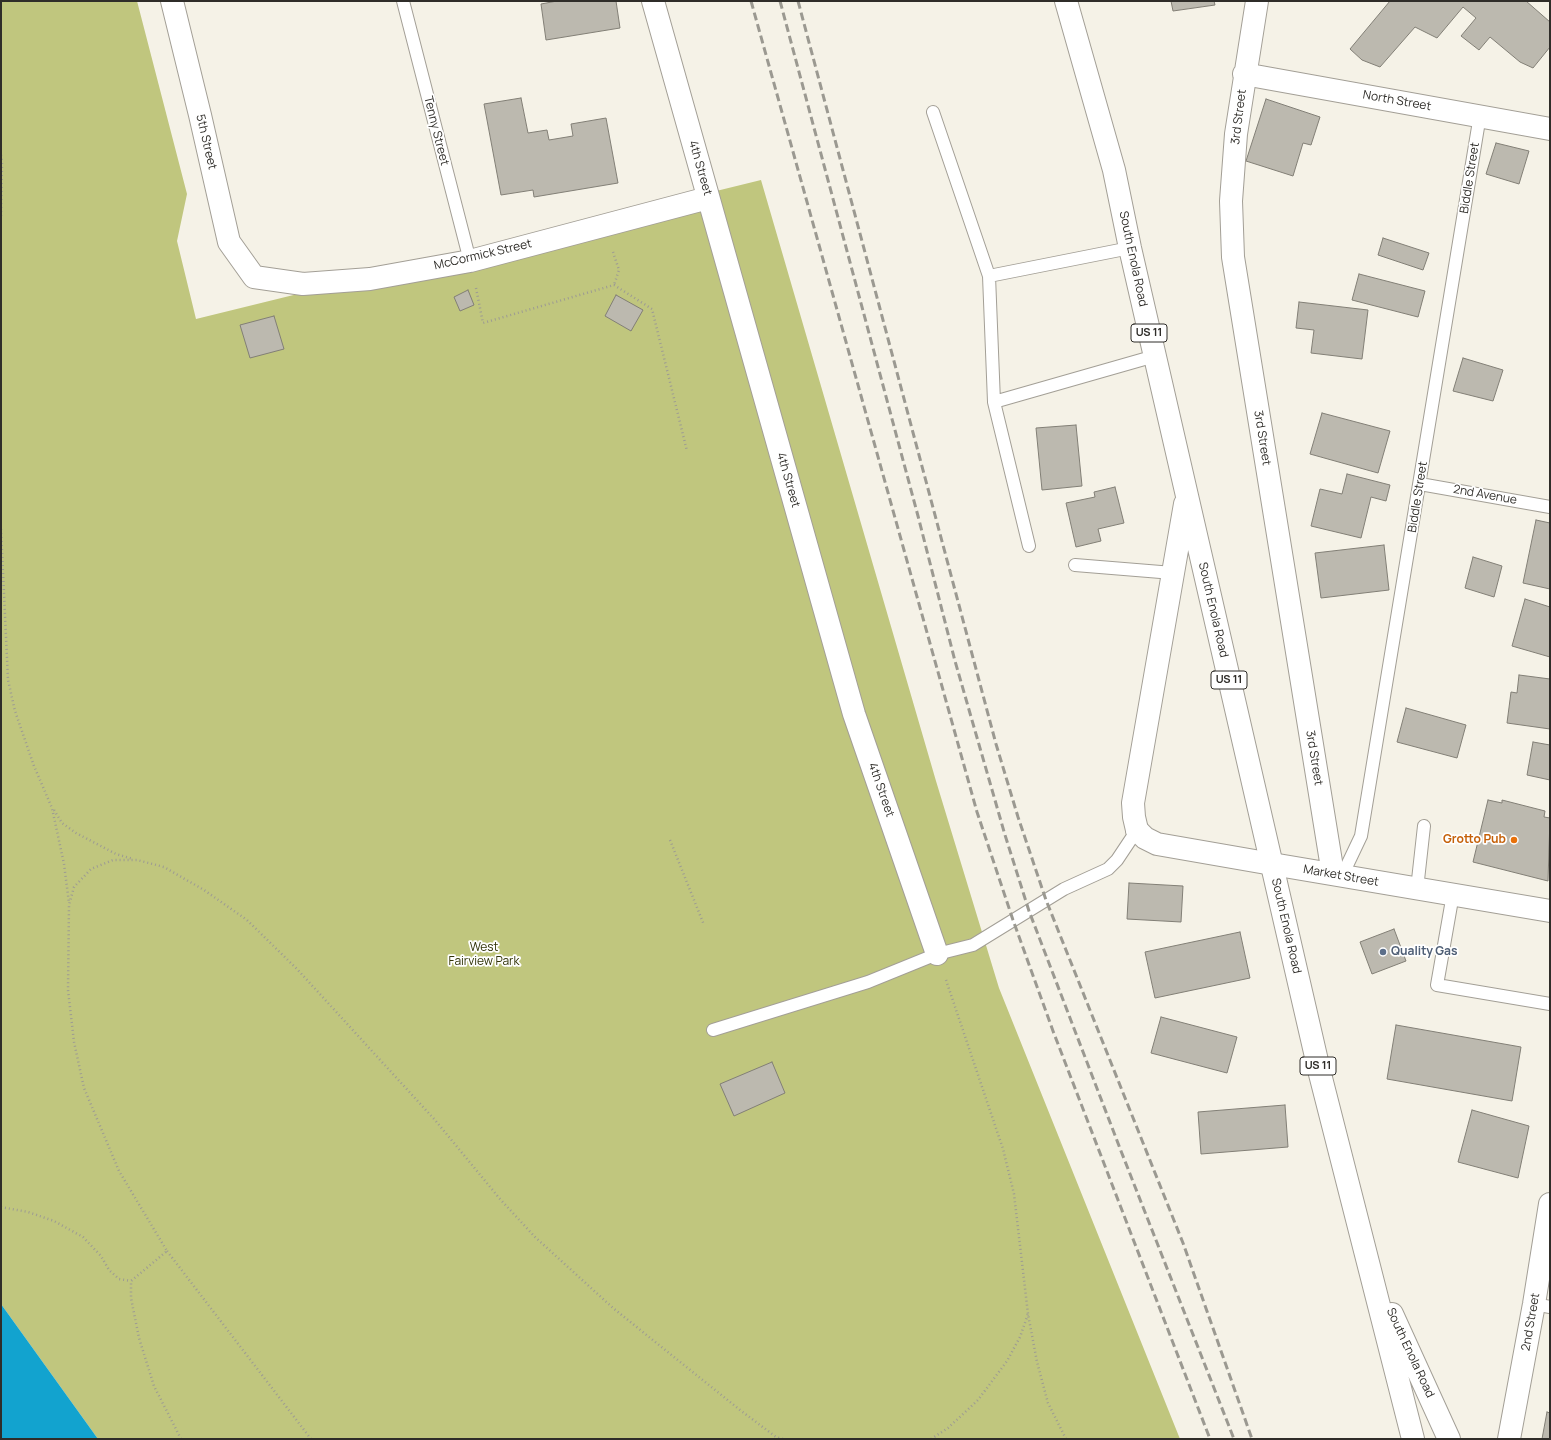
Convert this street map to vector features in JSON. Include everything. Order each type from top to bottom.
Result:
[{"type":"street","name":"5th Street","points":[[172,1],[229,242],[254,277]]},
{"type":"street","name":"4th Street","points":[[653,1],[854,714],[937,954]]},
{"type":"street","name":"South Enola Road","points":[[1066,1],[1114,170],[1130,248],[1186,495],[1320,1074],[1413,1439]]},
{"type":"street","name":"3rd Street","points":[[1257,1],[1244,74],[1236,134],[1231,202],[1233,257],[1338,875]]},
{"type":"street","name":"North Street","points":[[1244,74],[1480,115],[1550,129]]},
{"type":"street","name":"McCormick Street","points":[[254,277],[303,284],[370,279],[470,261],[708,198]]},
{"type":"street","points":[[1137,830],[1133,803],[1186,495]]},
{"type":"street","name":"Market Street","points":[[1137,830],[1145,838],[1157,844],[1550,911]]},
{"type":"street","name":"2nd Street","points":[[1509,1439],[1542,1306],[1550,1204]]},
{"type":"street","name":"South Enola Road","points":[[1370,1266],[1449,1439]]},
{"type":"lane","name":"Tenny Street","points":[[403,1],[470,261]]},
{"type":"lane","points":[[933,112],[989,276],[994,402],[1029,546]]},
{"type":"lane","name":"Biddle Street","points":[[1338,875],[1361,836],[1480,115]]},
{"type":"lane","points":[[989,276],[1130,248]]},
{"type":"lane","points":[[994,402],[1155,356]]},
{"type":"lane","name":"2nd Avenue","points":[[1420,484],[1550,507]]},
{"type":"lane","points":[[1075,565],[1173,573]]},
{"type":"lane","points":[[1417,888],[1424,826]]},
{"type":"lane","points":[[713,1030],[868,982],[937,954],[973,944],[1064,889],[1108,869],[1117,860],[1137,830]]},
{"type":"lane","points":[[1453,894],[1438,985],[1550,1004]]},
{"type":"path","points":[[1,155],[1,219]]},
{"type":"path","points":[[605,225],[618,270],[614,285]]},
{"type":"path","points":[[470,261],[483,323],[614,285],[652,309],[687,451]]},
{"type":"path","points":[[1,529],[8,680],[15,711],[34,766],[52,808],[62,823],[76,833],[116,854],[164,867],[204,890],[246,920],[297,969],[434,1120],[500,1199],[535,1237],[625,1318],[740,1410],[776,1437],[783,1439]]},
{"type":"path","points":[[52,808],[64,864],[69,905],[68,990],[74,1042],[84,1088],[119,1171],[167,1251],[310,1439]]},
{"type":"path","points":[[670,840],[704,925]]},
{"type":"path","points":[[69,905],[74,887],[91,870],[113,860],[137,860]]},
{"type":"path","points":[[937,954],[1003,1149],[1014,1194],[1028,1314],[1037,1362],[1048,1403],[1066,1439]]},
{"type":"path","points":[[1,1207],[28,1212],[54,1221],[83,1236],[101,1256],[109,1270],[119,1279],[132,1281]]},
{"type":"path","points":[[167,1251],[132,1281],[131,1298],[141,1345],[154,1386],[181,1439]]},
{"type":"path","points":[[931,1439],[948,1428],[978,1400],[1007,1361],[1020,1337],[1028,1314]]},
{"type":"green space","name":"West Fairview Park","points":[[1,1],[137,1],[187,194],[177,241],[196,319],[761,180],[936,781],[999,988],[1180,1439],[98,1439],[1,1304]]},
{"type":"water","points":[[1,1304],[98,1439],[1,1439]]},
{"type":"building","points":[[557,1],[616,1],[620,28],[546,40],[541,4]]},
{"type":"building","points":[[1171,1],[1214,1],[1215,5],[1173,11]]},
{"type":"building","points":[[1390,1],[1526,1],[1550,22],[1550,47],[1533,68],[1520,62],[1490,37],[1479,50],[1461,36],[1476,18],[1463,7],[1437,38],[1415,27],[1380,67],[1362,60],[1350,49]]},
{"type":"building","points":[[521,98],[528,133],[547,130],[549,140],[573,136],[571,124],[606,118],[618,183],[534,197],[533,190],[501,195],[484,104]]},
{"type":"building","points":[[1266,99],[1320,117],[1311,145],[1303,143],[1293,176],[1246,161]]},
{"type":"building","points":[[1496,143],[1529,151],[1519,184],[1486,174]]},
{"type":"building","points":[[1383,238],[1429,253],[1423,270],[1378,255]]},
{"type":"building","points":[[1359,274],[1425,291],[1418,317],[1352,300]]},
{"type":"building","points":[[468,290],[474,305],[460,311],[454,297]]},
{"type":"building","points":[[616,295],[643,310],[631,331],[605,316]]},
{"type":"building","points":[[1299,302],[1368,310],[1362,359],[1311,353],[1314,330],[1296,328]]},
{"type":"building","points":[[274,316],[284,349],[250,358],[240,325]]},
{"type":"building","points":[[1463,358],[1503,370],[1493,401],[1453,391]]},
{"type":"building","points":[[1322,413],[1390,431],[1378,473],[1310,454]]},
{"type":"building","points":[[1076,425],[1082,486],[1042,490],[1036,428]]},
{"type":"building","points":[[1347,474],[1390,485],[1386,501],[1371,497],[1361,538],[1311,526],[1320,489],[1342,494]]},
{"type":"building","points":[[1115,487],[1124,523],[1098,529],[1101,541],[1076,547],[1066,503],[1095,497],[1094,492]]},
{"type":"building","points":[[1536,520],[1550,523],[1550,589],[1523,583]]},
{"type":"building","points":[[1384,545],[1389,590],[1321,598],[1315,553]]},
{"type":"building","points":[[1473,557],[1502,566],[1494,597],[1465,588]]},
{"type":"building","points":[[1525,599],[1550,607],[1550,657],[1512,646]]},
{"type":"building","points":[[1519,675],[1550,679],[1550,729],[1507,723],[1511,692],[1517,693]]},
{"type":"building","points":[[1406,708],[1466,725],[1457,758],[1397,742]]},
{"type":"building","points":[[1533,742],[1550,745],[1550,780],[1527,775]]},
{"type":"building","name":"Grotto Pub","points":[[1488,800],[1502,803],[1502,800],[1545,811],[1544,817],[1550,818],[1548,881],[1473,862]]},
{"type":"building","points":[[1129,883],[1183,886],[1181,922],[1127,919]]},
{"type":"building","name":"Quality Gas","points":[[1394,929],[1406,961],[1372,974],[1360,942]]},
{"type":"building","points":[[1240,932],[1250,978],[1155,998],[1145,952]]},
{"type":"building","points":[[1161,1017],[1237,1037],[1227,1073],[1151,1053]]},
{"type":"building","points":[[1396,1025],[1521,1047],[1512,1101],[1387,1079]]},
{"type":"building","points":[[772,1062],[785,1093],[734,1116],[720,1084]]},
{"type":"building","points":[[1285,1105],[1288,1147],[1201,1154],[1198,1112]]},
{"type":"building","points":[[1472,1110],[1529,1126],[1518,1178],[1458,1162]]},
{"type":"building","points":[[1547,1412],[1550,1413],[1550,1439],[1542,1439]]},
{"type":"railway","points":[[751,1],[977,812],[1013,920],[1053,1031],[1210,1439]]},
{"type":"railway","points":[[780,1],[918,516],[955,661],[1005,835],[1029,911],[1234,1439]]},
{"type":"railway","points":[[798,1],[996,744],[1018,817],[1046,900],[1183,1243],[1252,1439]]},
{"type":"place","name":"Grotto Pub","points":[[1514,840]]},
{"type":"place","name":"Quality Gas","points":[[1383,952]]}]
